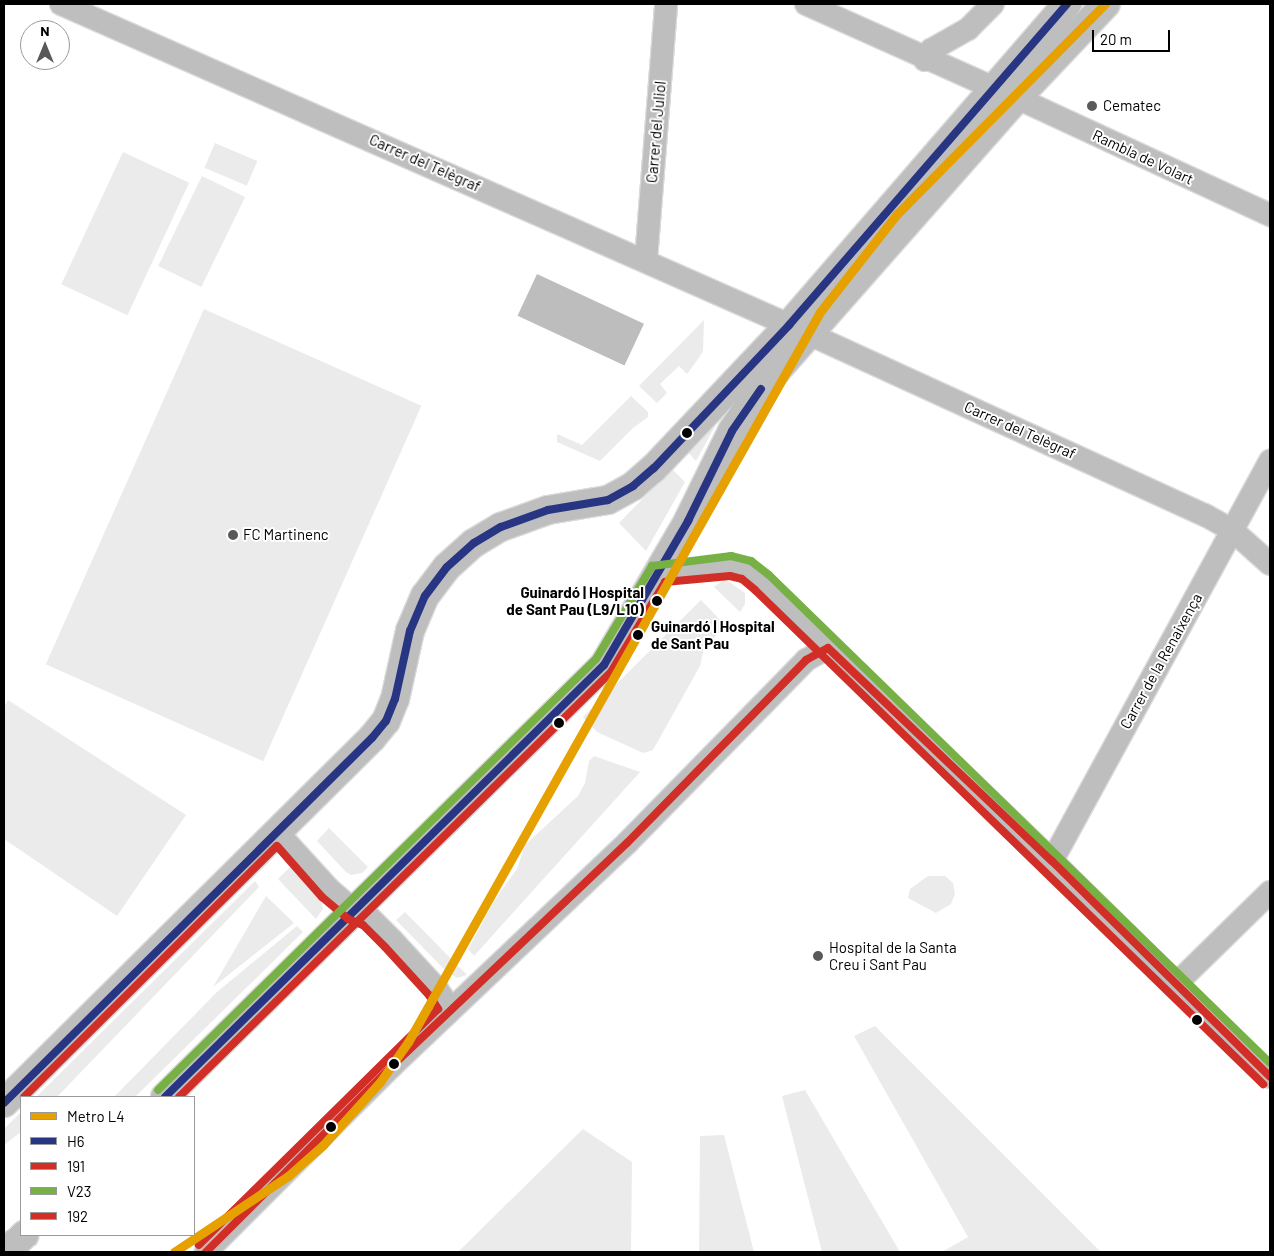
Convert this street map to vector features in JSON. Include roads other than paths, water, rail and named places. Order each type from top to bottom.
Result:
[{"type":"main road","points":[[4,1103],[372,738],[386,720],[395,699],[414,622],[425,596],[447,567],[474,543],[502,528],[548,510],[608,500],[633,486],[798,329],[1005,93],[1067,4]]},
{"type":"main road","points":[[1005,93],[1106,4]]},
{"type":"main road","points":[[165,1096],[604,665],[659,573],[708,484],[742,413],[798,329]]},
{"type":"main road","points":[[6,1252],[23,1236]]},
{"type":"street","name":"Carrer del Telègraf","points":[[61,4],[646,260],[1173,499],[1232,530],[1270,564]]},
{"type":"street","name":"Carrer del Juliol","points":[[646,260],[666,4]]},
{"type":"street","name":"Rambla de Volart","points":[[806,4],[925,60],[1005,93],[1270,216]]},
{"type":"street","points":[[925,60],[931,50],[968,29],[993,4]]},
{"type":"street","name":"Carrer de la Renaixença","points":[[1052,861],[1270,461]]},
{"type":"street","points":[[659,573],[732,566],[747,570],[1178,983],[1270,1077]]},
{"type":"street","points":[[206,1252],[448,1013],[627,843],[806,660],[828,648]]},
{"type":"street","points":[[277,832],[354,911],[368,916],[437,988],[447,1004],[448,1013]]},
{"type":"street","points":[[1178,983],[1270,892]]},
{"type":"metro line","name":"L4","points":[[174,1252],[288,1176],[323,1145],[380,1082],[408,1042],[820,312],[896,215],[1105,4]]},
{"type":"place","name":"Cematec","points":[[1092,106]]},
{"type":"place","name":"FC Martinenc","points":[[233,535]]},
{"type":"place","name":"Guinardó | Hospital de Sant Pau (L9/L10)","points":[[657,601]]},
{"type":"place","name":"Guinardó | Hospital de Sant Pau","points":[[638,635]]},
{"type":"place","name":"Hospital de la Santa Creu i Sant Pau","points":[[818,956]]}]
